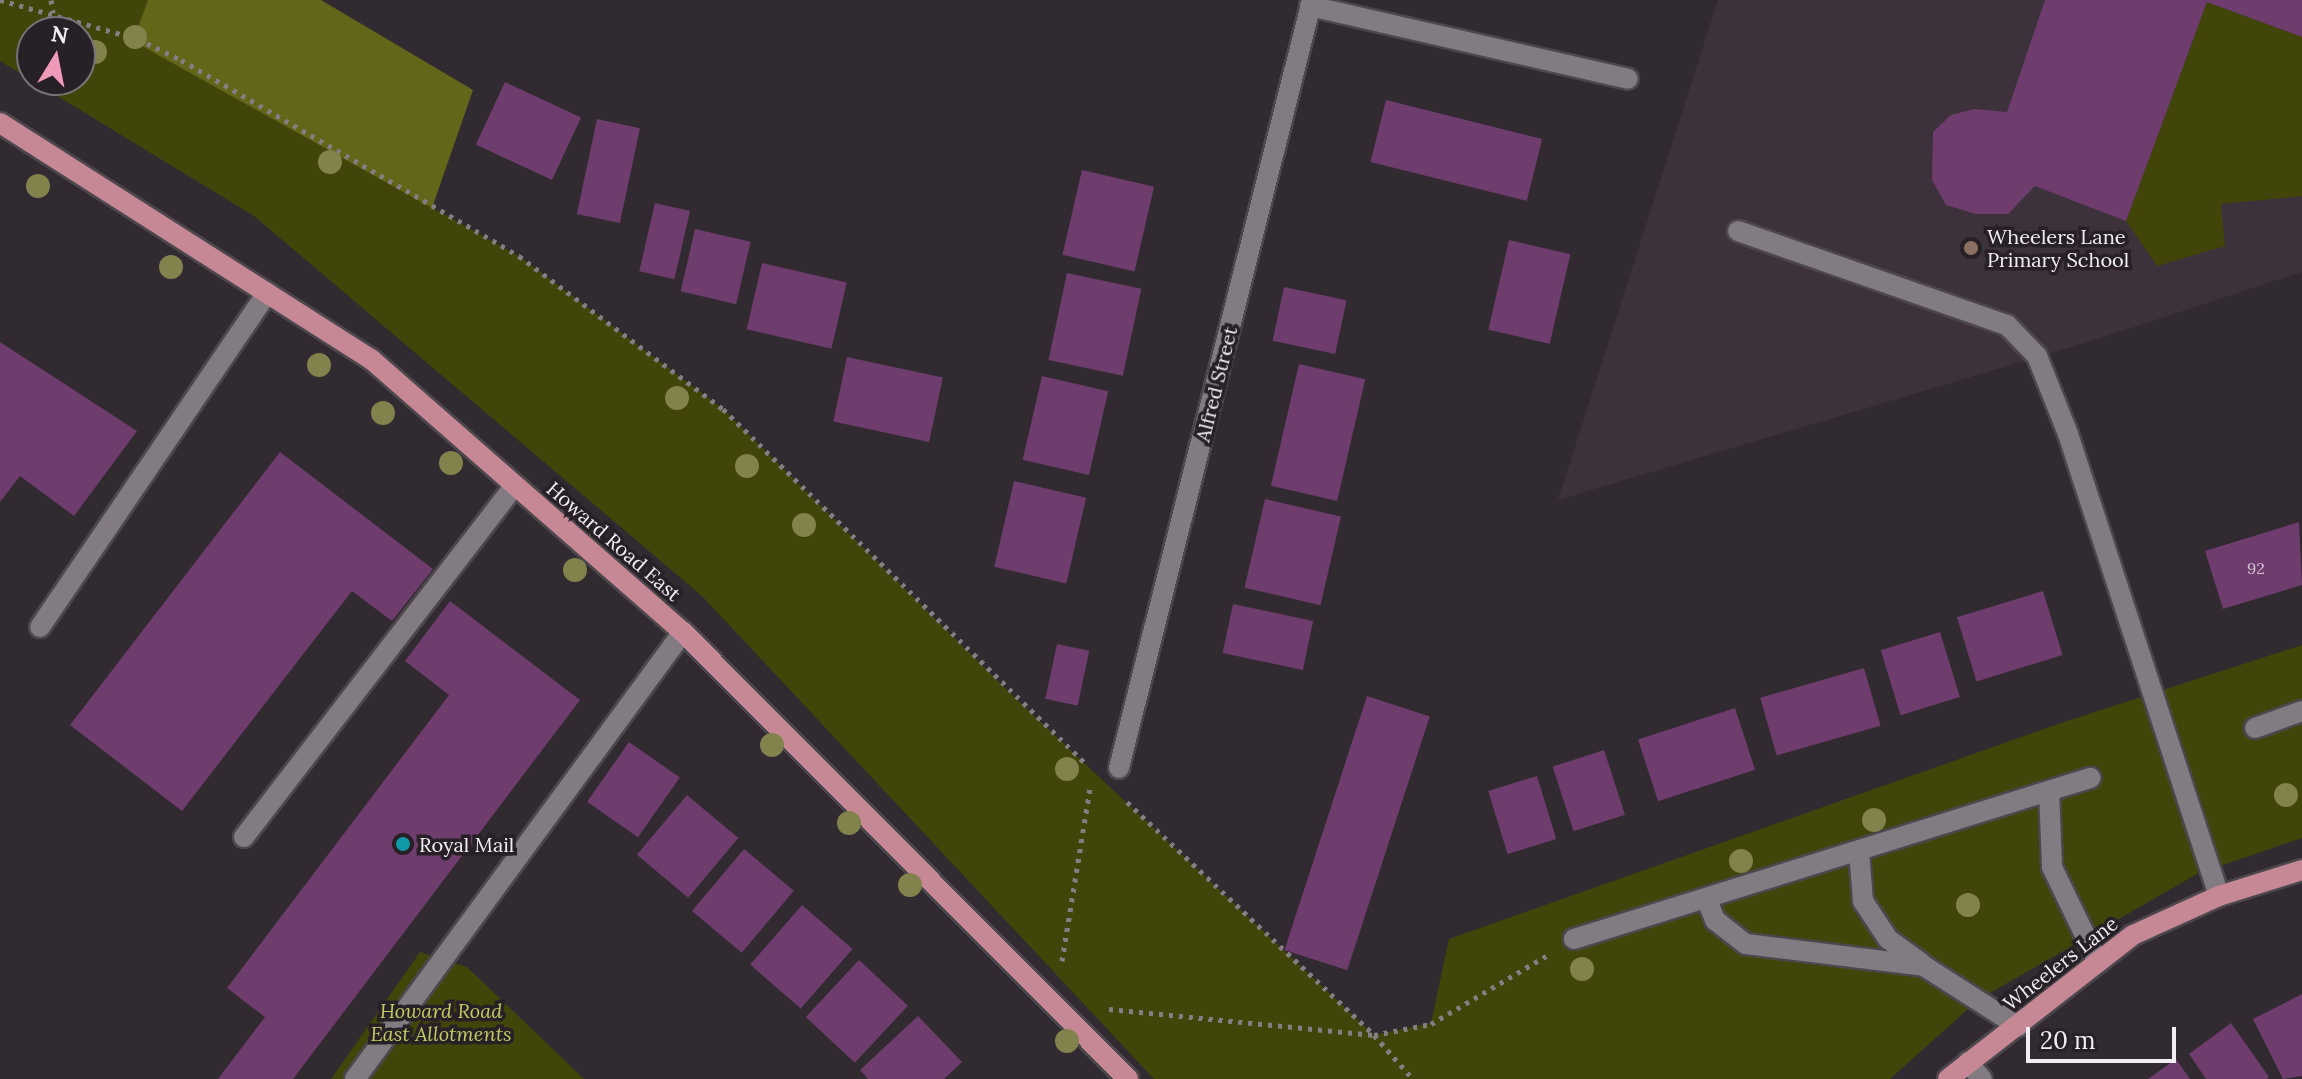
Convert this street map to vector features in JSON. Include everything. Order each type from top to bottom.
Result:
[{"type":"main road","name":"Howard Road East","points":[[0,123],[371,359],[683,632],[1128,1079]]},
{"type":"main road","name":"Wheelers Lane","points":[[1948,1079],[2133,935],[2219,896],[2302,870]]},
{"type":"street","points":[[1311,3],[1628,79]]},
{"type":"street","name":"Alfred Street","points":[[1119,768],[1311,3]]},
{"type":"street","points":[[1738,231],[2007,325],[2037,356],[2073,448],[2219,896]]},
{"type":"street","points":[[40,627],[267,293]]},
{"type":"street","points":[[244,837],[514,486]]},
{"type":"street","points":[[355,1079],[683,632]]},
{"type":"street","points":[[2255,728],[2302,711]]},
{"type":"street","points":[[1574,939],[2090,778]]},
{"type":"street","points":[[2049,791],[2052,867],[2098,962]]},
{"type":"street","points":[[1859,852],[1863,901],[1888,939],[1924,966],[2018,1026]]},
{"type":"street","points":[[1707,900],[1715,920],[1746,944],[1924,966]]},
{"type":"street","points":[[1968,1062],[1982,1079]]},
{"type":"path","points":[[0,0],[138,39],[181,60],[519,256],[723,409],[1093,770],[1374,1035],[1413,1079]]},
{"type":"path","points":[[51,0],[53,13]]},
{"type":"path","points":[[1093,770],[1119,768]]},
{"type":"path","points":[[1093,770],[1055,1004],[1374,1035],[1431,1024],[1574,939]]},
{"type":"shaded area","name":"Wheelers Lane Primary School","points":[[1718,0],[2302,0],[2302,272],[2085,343],[1558,500]]},
{"type":"green space","points":[[0,0],[148,0],[134,41],[519,256],[723,409],[1015,698],[1374,1035],[1431,1023],[1449,939],[2064,722],[2302,645],[2302,838],[2197,874],[1978,1000],[1890,1079],[1154,1079],[702,596],[254,216],[57,96],[96,96],[96,16],[16,16],[16,71],[0,61]]},
{"type":"green space","points":[[148,0],[321,0],[473,90],[432,208],[133,41]]},
{"type":"green space","points":[[2207,2],[2302,37],[2302,196],[2221,204],[2225,246],[2157,266],[2126,221]]},
{"type":"green space","name":"Howard Road East Allotments","points":[[420,952],[467,967],[584,1079],[331,1079]]},
{"type":"building","points":[[2045,0],[2302,0],[2302,37],[2207,2],[2126,221],[2035,186],[2008,214],[1976,214],[1946,205],[1932,180],[1933,132],[1951,115],[1974,109],[2007,112]]},
{"type":"building","points":[[505,82],[581,117],[552,180],[476,145]]},
{"type":"building","points":[[1386,100],[1542,139],[1527,201],[1371,162]]},
{"type":"building","points":[[597,119],[640,128],[620,223],[577,214]]},
{"type":"building","points":[[1082,170],[1154,187],[1135,271],[1062,255]]},
{"type":"building","points":[[655,203],[690,211],[674,279],[639,271]]},
{"type":"building","points":[[695,229],[751,242],[736,304],[681,291]]},
{"type":"building","points":[[1509,240],[1570,254],[1550,344],[1488,330]]},
{"type":"building","points":[[762,263],[847,283],[831,349],[747,329]]},
{"type":"building","points":[[1067,273],[1141,289],[1123,376],[1048,360]]},
{"type":"building","points":[[1284,287],[1347,300],[1335,354],[1273,341]]},
{"type":"building","points":[[0,342],[137,431],[74,516],[20,476],[0,502]]},
{"type":"building","points":[[847,357],[943,377],[929,442],[833,422]]},
{"type":"building","points":[[1299,364],[1365,379],[1337,501],[1271,486]]},
{"type":"building","points":[[1042,376],[1108,391],[1089,475],[1023,460]]},
{"type":"building","points":[[280,452],[433,569],[392,621],[352,591],[182,811],[70,725]]},
{"type":"building","points":[[1014,481],[1086,498],[1066,583],[994,567]]},
{"type":"building","points":[[1265,499],[1341,517],[1321,605],[1245,588]]},
{"type":"building","points":[[2299,522],[2302,585],[2223,609],[2205,551]]},
{"type":"building","points":[[2043,591],[2063,655],[1977,681],[1957,617]]},
{"type":"building","name":"Royal Mail","points":[[450,601],[580,700],[293,1079],[218,1079],[265,1017],[227,988],[449,695],[405,661]]},
{"type":"building","points":[[1233,604],[1313,621],[1303,670],[1223,653]]},
{"type":"building","points":[[1940,632],[1960,697],[1901,715],[1881,650]]},
{"type":"building","points":[[1057,644],[1089,651],[1078,706],[1045,699]]},
{"type":"building","points":[[1864,668],[1881,726],[1777,755],[1760,698]]},
{"type":"building","points":[[1367,696],[1430,716],[1347,970],[1284,950]]},
{"type":"building","points":[[1735,708],[1755,770],[1658,801],[1638,740]]},
{"type":"building","points":[[629,742],[680,778],[638,837],[587,802]]},
{"type":"building","points":[[1604,750],[1625,815],[1574,831],[1553,767]]},
{"type":"building","points":[[1537,776],[1556,839],[1508,854],[1488,791]]},
{"type":"building","points":[[687,795],[738,838],[688,898],[637,855]]},
{"type":"building","points":[[744,849],[794,891],[742,953],[692,911]]},
{"type":"building","points":[[802,905],[853,949],[801,1009],[750,965]]},
{"type":"building","points":[[859,960],[908,1006],[855,1063],[806,1017]]},
{"type":"building","points":[[2302,994],[2302,1076],[2283,1079],[2253,1019]]},
{"type":"building","points":[[918,1016],[962,1062],[944,1079],[868,1079],[860,1070]]},
{"type":"building","points":[[2231,1023],[2269,1077],[2267,1079],[2206,1079],[2189,1054]]},
{"type":"building","points":[[2176,1059],[2190,1079],[2148,1079]]},
{"type":"place","name":"Wheelers Lane Primary School","points":[[1971,248]]},
{"type":"place","name":"Royal Mail","points":[[403,844]]}]
